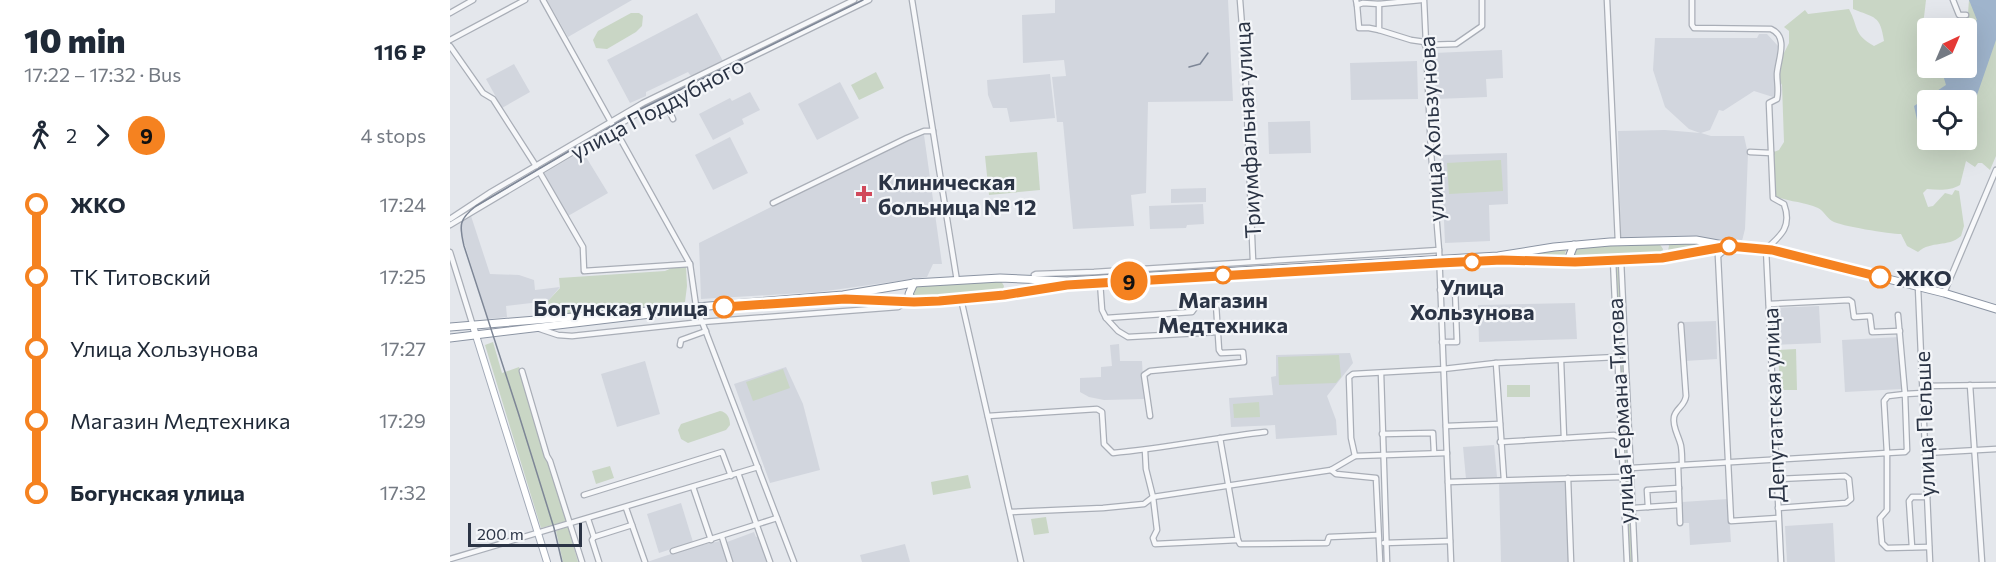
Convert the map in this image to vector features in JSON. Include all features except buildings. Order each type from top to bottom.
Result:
[{"type":"highway","points":[[1662,240],[1667,249],[1662,258]]},
{"type":"highway","points":[[450,327],[845,299],[910,302],[1004,295],[1100,282],[1439,261],[1498,256],[1574,245],[1662,240],[1696,240],[1729,246],[1767,249],[1944,293],[1996,309]]},
{"type":"highway","points":[[1574,245],[1570,255],[1575,262]]},
{"type":"highway","points":[[450,338],[476,337],[696,308],[843,295],[914,283],[1000,278],[1067,281],[1255,264],[1302,267],[1439,261],[1621,260],[1662,258],[1729,246]]},
{"type":"highway","points":[[1000,278],[1006,282],[1008,287],[1004,295]]},
{"type":"highway","points":[[910,302],[909,294],[914,283]]},
{"type":"highway","points":[[540,319],[542,325],[540,328]]},
{"type":"main road","points":[[473,326],[546,562]]},
{"type":"street","points":[[450,13],[473,0]]},
{"type":"street","points":[[450,40],[525,0]]},
{"type":"street","points":[[543,0],[690,264],[696,308],[794,562]]},
{"type":"street","name":"улица Поддубного","points":[[450,225],[611,121],[643,103],[854,0]]},
{"type":"street","name":"улица Поддубного","points":[[450,219],[664,100],[869,0]]},
{"type":"street","points":[[912,0],[957,281]]},
{"type":"street","name":"Триумфальная улица","points":[[1240,0],[1255,264]]},
{"type":"street","points":[[1423,0],[1379,4],[1357,2],[1359,28],[1369,27],[1425,44],[1456,44],[1482,26],[1480,0]]},
{"type":"street","name":"улица Хользунова","points":[[1423,0],[1439,250],[1451,562]]},
{"type":"street","points":[[1607,0],[1618,242]]},
{"type":"street","points":[[1692,0],[1694,28],[1771,29],[1779,36],[1782,48],[1778,65],[1777,99],[1769,103],[1773,198],[1784,204],[1788,213],[1784,234],[1767,249]]},
{"type":"street","points":[[1953,0],[1959,15],[1966,15]]},
{"type":"street","points":[[1379,4],[1379,30]]},
{"type":"street","points":[[450,46],[483,93],[493,99],[538,169],[583,247],[584,271],[690,264]]},
{"type":"street","points":[[664,100],[673,118]]},
{"type":"street","points":[[773,203],[907,138],[924,131],[933,131]]},
{"type":"street","points":[[1750,152],[1771,153]]},
{"type":"street","points":[[1944,293],[1996,170]]},
{"type":"street","points":[[1729,246],[1718,256],[1731,521],[1778,518]]},
{"type":"street","name":"Депутатская улица","points":[[1767,249],[1781,562]]},
{"type":"street","points":[[1034,275],[1036,273],[1255,264],[1300,258],[1439,250]]},
{"type":"street","points":[[450,252],[473,326]]},
{"type":"street","points":[[1300,258],[1302,267]]},
{"type":"street","name":"улица Германа Титова","points":[[1613,260],[1627,562]]},
{"type":"street","name":"улица Германа Титова","points":[[1621,260],[1635,562]]},
{"type":"street","points":[[1100,282],[1102,310],[1106,318],[1118,331],[1128,337],[1218,332]]},
{"type":"street","name":"улица Пельше","points":[[1918,287],[1930,562]]},
{"type":"street","points":[[1440,290],[1455,288],[1457,342],[1442,342]]},
{"type":"street","points":[[961,298],[1021,562]]},
{"type":"street","points":[[1769,304],[1850,300],[1854,317],[1870,316],[1872,332],[1899,331]]},
{"type":"street","points":[[540,328],[558,335],[572,336],[702,322],[898,307],[910,302]]},
{"type":"street","points":[[1150,416],[1144,375],[1150,371],[1244,362],[1243,352],[1220,352],[1216,304]]},
{"type":"street","points":[[1106,318],[1192,312],[1197,305],[1238,304]]},
{"type":"street","points":[[1623,470],[1905,452],[1907,450],[1905,394],[1898,315]]},
{"type":"street","points":[[1680,523],[1680,443],[1674,427],[1674,418],[1676,412],[1685,403],[1686,396],[1681,325]]},
{"type":"street","points":[[680,345],[681,340],[706,331]]},
{"type":"street","points":[[1355,456],[1351,438],[1349,377],[1358,373],[1617,357]]},
{"type":"street","points":[[1561,361],[1564,438]]},
{"type":"street","points":[[1496,363],[1504,480]]},
{"type":"street","points":[[522,371],[582,562]]},
{"type":"street","points":[[1381,373],[1387,562]]},
{"type":"street","points":[[1970,385],[1982,562]]},
{"type":"street","points":[[1923,386],[1996,385]]},
{"type":"street","points":[[1923,393],[1888,396],[1884,401],[1887,510],[1880,518],[1882,543],[1887,548],[1929,546]]},
{"type":"street","points":[[988,416],[1097,408],[1102,412],[1104,444],[1113,453],[1265,432]]},
{"type":"street","points":[[1446,426],[1500,424]]},
{"type":"street","points":[[1382,434],[1433,433],[1434,453]]},
{"type":"street","points":[[1500,442],[1614,435],[1622,439]]},
{"type":"street","points":[[1220,438],[1239,542]]},
{"type":"street","points":[[1925,453],[1996,448]]},
{"type":"street","points":[[1145,450],[1146,469],[1153,496],[1157,530],[1153,538],[1155,544],[1327,543],[1329,537],[1378,535]]},
{"type":"street","points":[[585,495],[722,452],[731,476]]},
{"type":"street","points":[[1010,512],[1144,504],[1153,496],[1331,470],[1355,456],[1447,453]]},
{"type":"street","points":[[450,559],[758,467]]},
{"type":"street","points":[[1331,470],[1336,474],[1376,478],[1380,562]]},
{"type":"street","points":[[738,473],[770,562]]},
{"type":"street","points":[[1776,479],[1845,476],[1849,479],[1851,499],[1846,503],[1778,508]]},
{"type":"street","points":[[1448,482],[1623,477]]},
{"type":"street","points":[[1568,478],[1571,562]]},
{"type":"street","points":[[693,487],[711,540]]},
{"type":"street","points":[[1648,507],[1647,490],[1679,488]]},
{"type":"street","points":[[1912,547],[1909,501],[1912,497],[1927,497]]},
{"type":"street","points":[[1633,508],[1679,505]]},
{"type":"street","points":[[626,508],[645,562]]},
{"type":"street","points":[[673,551],[777,518]]},
{"type":"street","points":[[588,519],[598,562]]},
{"type":"street","points":[[594,537],[632,525]]},
{"type":"street","points":[[722,537],[730,562]]},
{"type":"street","points":[[1379,543],[1450,541]]},
{"type":"shaded area","points":[[547,0],[632,0],[568,37]]},
{"type":"shaded area","points":[[1055,0],[1228,0],[1233,101],[1148,102],[1146,193],[1131,195],[1134,226],[1073,229],[1063,122],[1057,122],[1052,77],[1066,76],[1064,60],[1023,63],[1022,15],[1055,13]]},
{"type":"shaded area","points":[[697,13],[724,63],[693,79],[688,72],[646,92],[646,96],[630,103],[607,60]]},
{"type":"shaded area","points":[[1759,34],[1767,34],[1778,46],[1775,69],[1776,98],[1754,91],[1723,111],[1719,110],[1710,130],[1701,133],[1711,136],[1744,136],[1748,154],[1745,229],[1742,241],[1621,238],[1618,131],[1665,130],[1700,133],[1689,129],[1665,107],[1653,70],[1655,38],[1757,38]]},
{"type":"shaded area","points":[[1502,50],[1503,78],[1486,79],[1487,97],[1436,99],[1434,53]]},
{"type":"shaded area","points":[[1417,61],[1418,99],[1351,100],[1350,63]]},
{"type":"shaded area","points":[[514,64],[530,92],[502,108],[486,79]]},
{"type":"shaded area","points":[[1050,74],[1055,118],[1010,122],[1007,108],[993,108],[988,95],[987,80]]},
{"type":"shaded area","points":[[840,82],[859,118],[817,140],[798,104]]},
{"type":"shaded area","points":[[750,92],[760,110],[742,119],[744,124],[713,140],[699,114],[730,98],[732,101]]},
{"type":"shaded area","points":[[1310,121],[1311,153],[1269,154],[1268,122]]},
{"type":"shaded area","name":"Клиническая больница № 12","points":[[924,135],[942,264],[933,264],[927,277],[819,292],[701,299],[699,243],[895,145]]},
{"type":"shaded area","points":[[730,137],[748,173],[713,190],[695,155]]},
{"type":"shaded area","points":[[580,152],[583,158],[586,157],[608,193],[568,216],[543,174]]},
{"type":"shaded area","points":[[1507,153],[1508,204],[1489,205],[1490,241],[1445,243],[1441,155]]},
{"type":"shaded area","points":[[1206,188],[1206,202],[1171,203],[1171,189]]},
{"type":"shaded area","points":[[1203,204],[1204,224],[1187,225],[1186,228],[1150,229],[1149,206]]},
{"type":"shaded area","points":[[471,216],[490,274],[519,275],[534,280],[535,290],[560,287],[548,301],[506,306],[507,317],[488,319],[460,229],[462,219]]},
{"type":"shaded area","points":[[1575,303],[1577,339],[1479,342],[1478,305]]},
{"type":"shaded area","points":[[1819,306],[1821,343],[1775,345],[1773,308]]},
{"type":"shaded area","points":[[1716,321],[1717,359],[1685,361],[1684,322]]},
{"type":"shaded area","points":[[1900,337],[1902,389],[1845,392],[1842,340]]},
{"type":"shaded area","points":[[1119,344],[1120,361],[1142,361],[1144,399],[1104,400],[1089,397],[1080,392],[1080,378],[1101,377],[1101,367],[1112,366],[1110,345]]},
{"type":"shaded area","points":[[1350,353],[1353,363],[1327,396],[1336,420],[1337,435],[1276,439],[1275,425],[1231,427],[1229,398],[1273,395],[1271,377],[1276,376],[1276,355]]},
{"type":"shaded area","points":[[645,361],[660,414],[617,427],[601,374]]},
{"type":"shaded area","points":[[786,367],[803,404],[820,470],[770,483],[734,384]]},
{"type":"shaded area","points":[[1494,445],[1497,477],[1466,479],[1463,447]]},
{"type":"shaded area","points":[[1567,478],[1569,562],[1501,562],[1499,481]]},
{"type":"shaded area","points":[[1728,499],[1731,542],[1690,545],[1689,523],[1683,523],[1682,502]]},
{"type":"shaded area","points":[[681,503],[693,542],[659,553],[647,514]]},
{"type":"shaded area","points":[[1833,523],[1835,562],[1787,562],[1785,526]]},
{"type":"shaded area","points":[[754,532],[756,537],[758,536],[768,562],[733,562],[727,542]]},
{"type":"shaded area","points":[[720,541],[727,562],[647,562],[689,548]]},
{"type":"shaded area","points":[[905,544],[910,562],[862,562],[860,555]]},
{"type":"green space","points":[[1853,0],[1926,0],[1924,18],[1917,18],[1917,78],[1977,78],[1977,18],[1961,18],[1968,13],[1969,0],[1996,0],[1996,156],[1990,170],[1982,163],[1978,163],[1975,167],[1966,161],[1960,185],[1940,190],[1927,189],[1923,193],[1928,207],[1933,206],[1945,193],[1952,195],[1955,190],[1959,191],[1964,226],[1961,236],[1956,240],[1929,246],[1918,252],[1907,246],[1901,234],[1837,223],[1818,208],[1773,195],[1771,153],[1779,150],[1784,142],[1782,85],[1777,76],[1778,65],[1789,43],[1789,31],[1784,27],[1805,10],[1808,14],[1849,9],[1859,34],[1874,46],[1884,41],[1881,26],[1871,16],[1853,9]]},
{"type":"green space","points":[[631,13],[639,13],[643,16],[642,26],[636,32],[607,49],[596,48],[593,40],[598,31]]},
{"type":"green space","points":[[876,72],[884,88],[859,100],[851,85]]},
{"type":"green space","points":[[1037,152],[1040,190],[989,195],[985,156]]},
{"type":"green space","points":[[1501,160],[1503,191],[1449,194],[1447,163]]},
{"type":"green space","points":[[1668,242],[1711,245],[1714,247],[1667,255]]},
{"type":"green space","points":[[1659,243],[1663,249],[1662,253],[1658,254],[1577,259],[1573,257],[1575,247]]},
{"type":"green space","points":[[1568,247],[1565,253],[1568,260],[1529,259],[1528,257],[1533,253]]},
{"type":"green space","points":[[683,263],[686,267],[687,286],[685,302],[554,316],[550,313],[548,301],[560,288],[559,278],[665,271]]},
{"type":"green space","points":[[1615,264],[1619,264],[1629,466],[1624,465]]},
{"type":"green space","points":[[1001,281],[1004,286],[999,292],[915,298],[912,292],[918,286]]},
{"type":"green space","points":[[493,342],[502,373],[519,367],[567,521],[541,528],[485,345]]},
{"type":"green space","points":[[1796,349],[1797,390],[1780,390],[1778,350]]},
{"type":"green space","points":[[1339,355],[1341,377],[1336,383],[1279,385],[1278,357]]},
{"type":"green space","points":[[783,369],[790,388],[753,401],[746,382]]},
{"type":"green space","points":[[1507,385],[1530,385],[1530,397],[1507,397]]},
{"type":"green space","points":[[1259,402],[1260,417],[1234,418],[1233,404]]},
{"type":"green space","points":[[720,411],[726,414],[729,420],[730,425],[726,430],[688,443],[681,439],[678,430],[681,424]]},
{"type":"green space","points":[[610,466],[614,478],[596,484],[592,471]]},
{"type":"green space","points":[[1624,471],[1628,471],[1632,562],[1628,562]]},
{"type":"green space","points":[[968,475],[971,488],[933,495],[931,482]]},
{"type":"green space","points":[[1046,517],[1049,533],[1034,535],[1031,519]]},
{"type":"green space","points":[[568,527],[578,562],[563,562],[556,531]]},
{"type":"water","points":[[1969,0],[1996,0],[1996,40],[1977,95],[1977,90],[1938,90],[1946,85],[1944,78],[1977,78],[1976,18]]},
{"type":"water","points":[[1917,104],[1917,120],[1914,106]]},
{"type":"tram line","points":[[562,562],[554,528],[464,246],[461,233],[463,219],[476,206],[641,109],[863,0]]},
{"type":"tram line","points":[[1189,67],[1200,64],[1208,53]]},
{"type":"bus line","name":"9","points":[[724,307],[845,299],[939,301],[1004,295],[1067,285],[1130,280],[1439,263],[1502,260],[1575,262],[1662,258],[1729,246],[1772,250],[1880,277]]},
{"type":"place","name":"Клиническая больница № 12","points":[[864,194]]},
{"type":"place","name":"Улица Хользунова","points":[[1472,262]]},
{"type":"place","name":"Магазин Медтехника","points":[[1223,275]]},
{"type":"place","name":"ЖКО","points":[[1880,277]]},
{"type":"place","name":"Богунская улица","points":[[724,307]]}]
